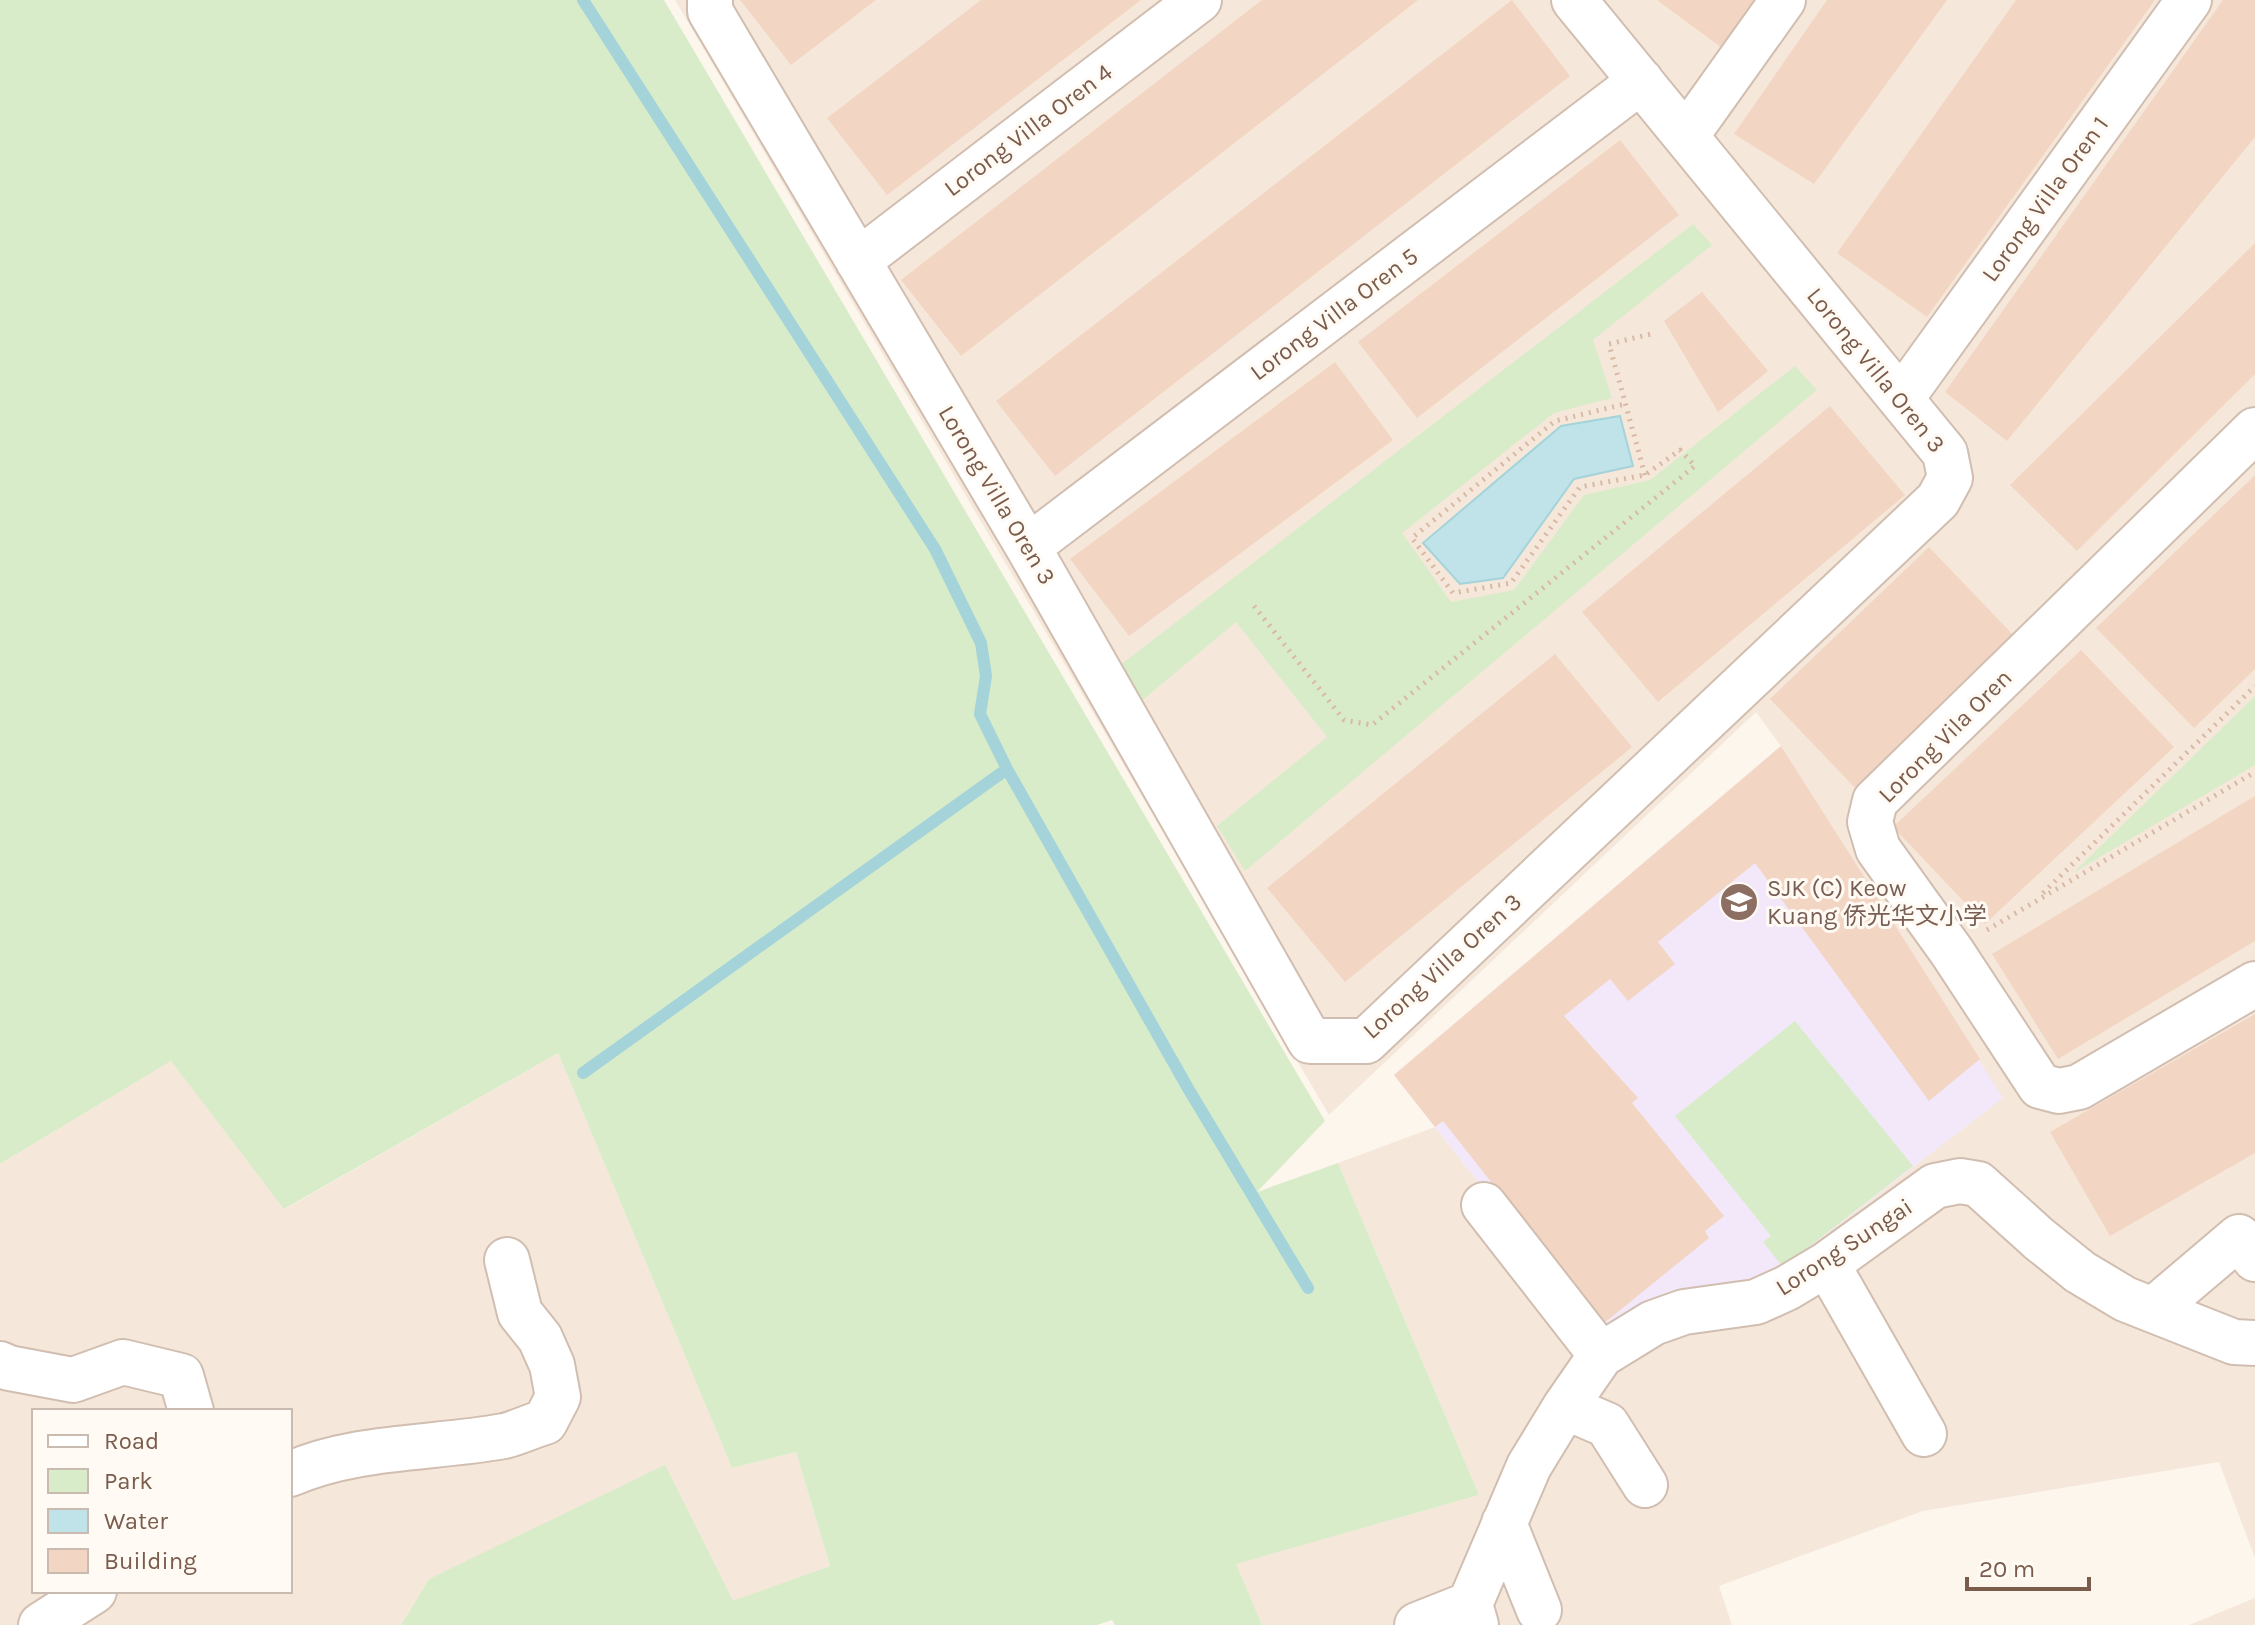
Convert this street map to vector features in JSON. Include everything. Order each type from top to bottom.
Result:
[{"type":"street","name":"Lorong Villa Oren 3","points":[[710,0],[710,11],[1028,547],[1310,1041],[1366,1041],[1938,500],[1950,478],[1945,453],[1574,0]]},
{"type":"street","name":"Lorong Villa Oren 4","points":[[858,261],[1199,0]]},
{"type":"street","points":[[1686,136],[1783,0]]},
{"type":"street","name":"Lorong Villa Oren 1","points":[[1901,399],[2189,0]]},
{"type":"street","name":"Lorong Villa Oren 5","points":[[1028,547],[1641,81]]},
{"type":"street","name":"Lorong Vila Oren","points":[[2255,430],[1875,801],[1870,822],[1878,849],[1952,952],[2040,1086],[2059,1091],[2079,1087],[2255,984]]},
{"type":"street","name":"Lorong Sungai","points":[[1473,1614],[1504,1523],[1529,1466],[1601,1355],[1653,1323],[1684,1312],[1756,1302],[1787,1288],[1827,1264],[1935,1186],[1960,1181],[1978,1184],[2080,1272],[2125,1299],[2234,1342],[2255,1343]]},
{"type":"street","points":[[1484,1205],[1601,1355]]},
{"type":"street","points":[[2153,1310],[2239,1237],[2255,1259]]},
{"type":"street","points":[[292,1473],[320,1461],[442,1442],[506,1436],[545,1422],[558,1397],[552,1365],[540,1338],[520,1313],[507,1260]]},
{"type":"street","points":[[1827,1264],[1924,1434]]},
{"type":"street","points":[[0,1364],[73,1380],[123,1362],[181,1376],[190,1409]]},
{"type":"street","points":[[1565,1407],[1607,1425],[1645,1485]]},
{"type":"street","points":[[1504,1523],[1539,1610]]},
{"type":"street","points":[[41,1625],[91,1593]]},
{"type":"street","points":[[1417,1625],[1473,1614]]},
{"type":"path","points":[[1645,475],[1609,344],[1651,334]]},
{"type":"path","points":[[1254,606],[1344,720],[1372,725],[1695,466],[1680,450],[1645,475],[1580,487],[1511,583],[1453,593],[1412,538],[1555,421],[1625,404]]},
{"type":"path","points":[[2037,899],[2255,686]]},
{"type":"path","points":[[1952,952],[2255,772]]},
{"type":"shaded area","points":[[675,0],[2255,0],[2255,1558],[2219,1462],[1923,1511],[1719,1586],[1732,1625],[1262,1625],[1235,1564],[1479,1495],[1338,1163],[1435,1127],[1600,1337],[1658,1298],[1759,1286],[2002,1098],[1781,746],[1756,712],[1329,1115]]},
{"type":"shaded area","name":"SJK (C) Keow Kuang 侨光华文小学","points":[[1781,746],[2003,1098],[1759,1286],[1658,1298],[1600,1337],[1394,1075]]},
{"type":"shaded area","points":[[558,1053],[732,1468],[796,1452],[830,1566],[733,1602],[429,1579],[401,1625],[0,1625],[0,1164],[171,1061],[285,1209]]},
{"type":"shaded area","points":[[2255,1598],[2255,1625],[2189,1625]]},
{"type":"green space","points":[[0,0],[664,0],[1325,1121],[1257,1192],[1338,1163],[1479,1495],[1236,1564],[1262,1625],[1115,1625],[1112,1620],[1097,1625],[401,1625],[429,1579],[665,1465],[733,1601],[830,1566],[796,1452],[732,1468],[558,1053],[284,1209],[171,1061],[0,1164]]},
{"type":"green space","points":[[1693,224],[1712,245],[1593,340],[1612,398],[1554,413],[1402,533],[1451,602],[1514,590],[1584,495],[1650,480],[1795,366],[1817,390],[1245,871],[1217,826],[1327,737],[1236,622],[1139,703],[1119,666]]},
{"type":"green space","points":[[2255,696],[2255,765],[2073,873]]},
{"type":"green space","points":[[1795,1021],[1913,1166],[1783,1267],[1763,1242],[1771,1236],[1675,1116]]},
{"type":"water","points":[[1620,416],[1633,466],[1574,479],[1503,578],[1460,584],[1423,543],[1561,426]]},
{"type":"building","points":[[740,0],[876,0],[791,65]]},
{"type":"building","points":[[981,0],[1141,0],[887,195],[827,118]]},
{"type":"building","points":[[1262,0],[1418,0],[961,356],[901,280]]},
{"type":"building","points":[[1512,0],[1570,76],[1055,476],[996,401]]},
{"type":"building","points":[[1657,0],[1756,0],[1722,48]]},
{"type":"building","points":[[1827,0],[1947,0],[1814,184],[1734,134]]},
{"type":"building","points":[[2016,0],[2155,0],[1927,317],[1837,253]]},
{"type":"building","points":[[2223,0],[2255,0],[2255,137],[2007,441],[1945,392]]},
{"type":"building","points":[[1620,140],[1679,215],[1417,418],[1358,342]]},
{"type":"building","points":[[2255,243],[2255,374],[2077,551],[2010,485]]},
{"type":"building","points":[[1702,292],[1768,371],[1718,412],[1664,321]]},
{"type":"building","points":[[1335,362],[1393,440],[1129,636],[1070,559]]},
{"type":"building","points":[[1830,406],[1905,495],[1658,702],[1582,612]]},
{"type":"building","points":[[2255,475],[2255,669],[2194,728],[2096,628]]},
{"type":"building","points":[[1929,547],[2018,640],[1859,792],[1770,699]]},
{"type":"building","points":[[2081,650],[2174,747],[1985,924],[1893,827]]},
{"type":"building","points":[[1555,654],[1632,747],[1345,982],[1267,888]]},
{"type":"building","points":[[1781,746],[1980,1059],[1929,1101],[1755,863],[1658,942],[1675,964],[1628,1001],[1610,979],[1564,1016],[1638,1098],[1632,1103],[1724,1216],[1705,1231],[1709,1238],[1603,1324],[1443,1121],[1435,1127],[1394,1075]]},
{"type":"building","points":[[2255,796],[2255,941],[2058,1059],[1992,954]]},
{"type":"building","points":[[2255,1014],[2255,1153],[2110,1236],[2050,1132]]},
{"type":"waterway","points":[[583,0],[935,549],[981,643],[986,676],[980,714],[1007,769],[1189,1090],[1308,1288]]},
{"type":"waterway","points":[[583,1073],[1007,769]]},
{"type":"place","name":"SJK (C) Keow Kuang 侨光华文小学","points":[[1739,902]]}]
